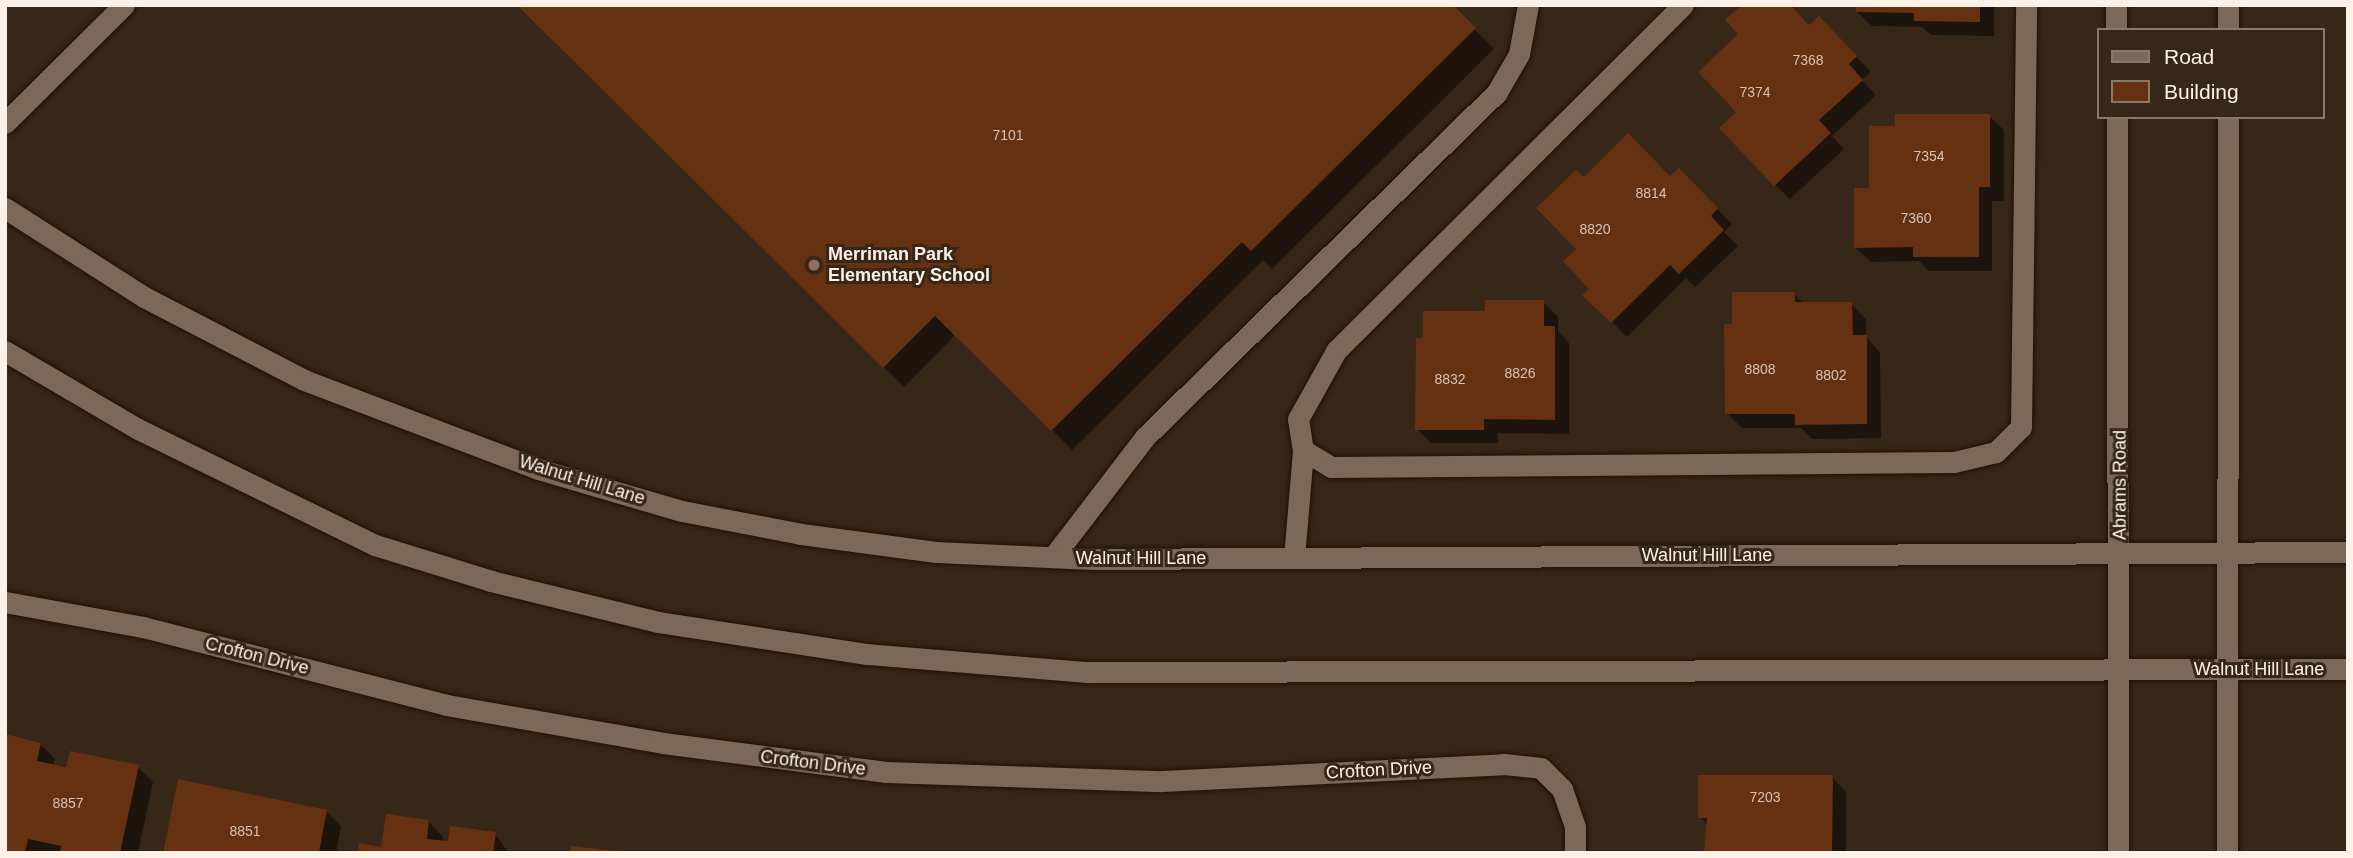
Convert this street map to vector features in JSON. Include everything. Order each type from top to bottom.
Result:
[{"type":"main road","points":[[5,123],[124,5]]},
{"type":"main road","points":[[1053,557],[1144,437],[1497,92],[1519,54],[1528,5]]},
{"type":"main road","points":[[1294,558],[1303,450],[1298,419],[1336,351],[1683,5]]},
{"type":"main road","points":[[1303,450],[1331,467],[1954,463],[1996,452],[2021,427],[2026,5]]},
{"type":"main road","points":[[2116,5],[2116,28]]},
{"type":"main road","points":[[2228,5],[2228,28]]},
{"type":"main road","name":"Abrams Road","points":[[2117,119],[2121,553],[2118,853]]},
{"type":"main road","points":[[2227,853],[2228,119]]},
{"type":"main road","name":"Walnut Hill Lane","points":[[5,208],[145,297],[304,380],[538,469],[682,511],[801,534],[936,552],[1053,557],[2348,552]]},
{"type":"main road","name":"Walnut Hill Lane","points":[[5,351],[138,429],[375,545],[491,580],[658,622],[866,654],[1086,672],[2348,669]]},
{"type":"main road","name":"Crofton Drive","points":[[5,602],[143,627],[446,705],[663,743],[886,772],[1162,781],[1504,765],[1541,768],[1562,789],[1575,826],[1575,853]]},
{"type":"building","name":"Merriman Park Elementary School","points":[[517,5],[1453,5],[1476,28],[1251,251],[1242,242],[1051,431],[935,316],[883,368]]},
{"type":"building","points":[[1742,5],[1790,5],[1809,25],[1819,16],[1857,56],[1849,64],[1863,80],[1819,120],[1831,133],[1774,186],[1719,128],[1736,112],[1698,72],[1738,34],[1725,20]]},
{"type":"building","points":[[1856,5],[1980,5],[1980,22],[1914,21],[1914,13],[1856,12]]},
{"type":"building","points":[[1895,114],[1990,114],[1990,187],[1979,187],[1979,257],[1913,257],[1913,247],[1854,248],[1854,188],[1869,188],[1869,126],[1895,126]]},
{"type":"building","points":[[1628,133],[1670,176],[1679,168],[1718,208],[1711,216],[1724,230],[1679,274],[1670,265],[1611,323],[1582,295],[1589,289],[1563,261],[1576,249],[1536,208],[1576,170],[1584,177]]},
{"type":"building","points":[[1732,292],[1795,292],[1795,302],[1852,302],[1853,335],[1867,335],[1867,424],[1795,425],[1795,414],[1725,414],[1724,324],[1732,324]]},
{"type":"building","points":[[1485,300],[1544,300],[1544,326],[1555,326],[1555,420],[1484,419],[1484,430],[1415,430],[1416,338],[1423,338],[1423,311],[1485,311]]},
{"type":"building","points":[[5,734],[41,743],[37,761],[66,767],[70,751],[139,765],[120,853],[60,853],[61,846],[28,839],[25,853],[5,853]]},
{"type":"building","points":[[1698,775],[1833,775],[1832,853],[1704,853],[1707,818],[1698,818]]},
{"type":"building","points":[[178,779],[327,810],[319,853],[163,853]]},
{"type":"building","points":[[386,814],[429,820],[427,839],[448,841],[450,826],[496,832],[493,853],[358,853],[359,843],[381,847]]},
{"type":"building","points":[[571,846],[616,851],[616,853],[570,853]]},
{"type":"place","name":"Merriman Park Elementary School","points":[[814,265]]}]
